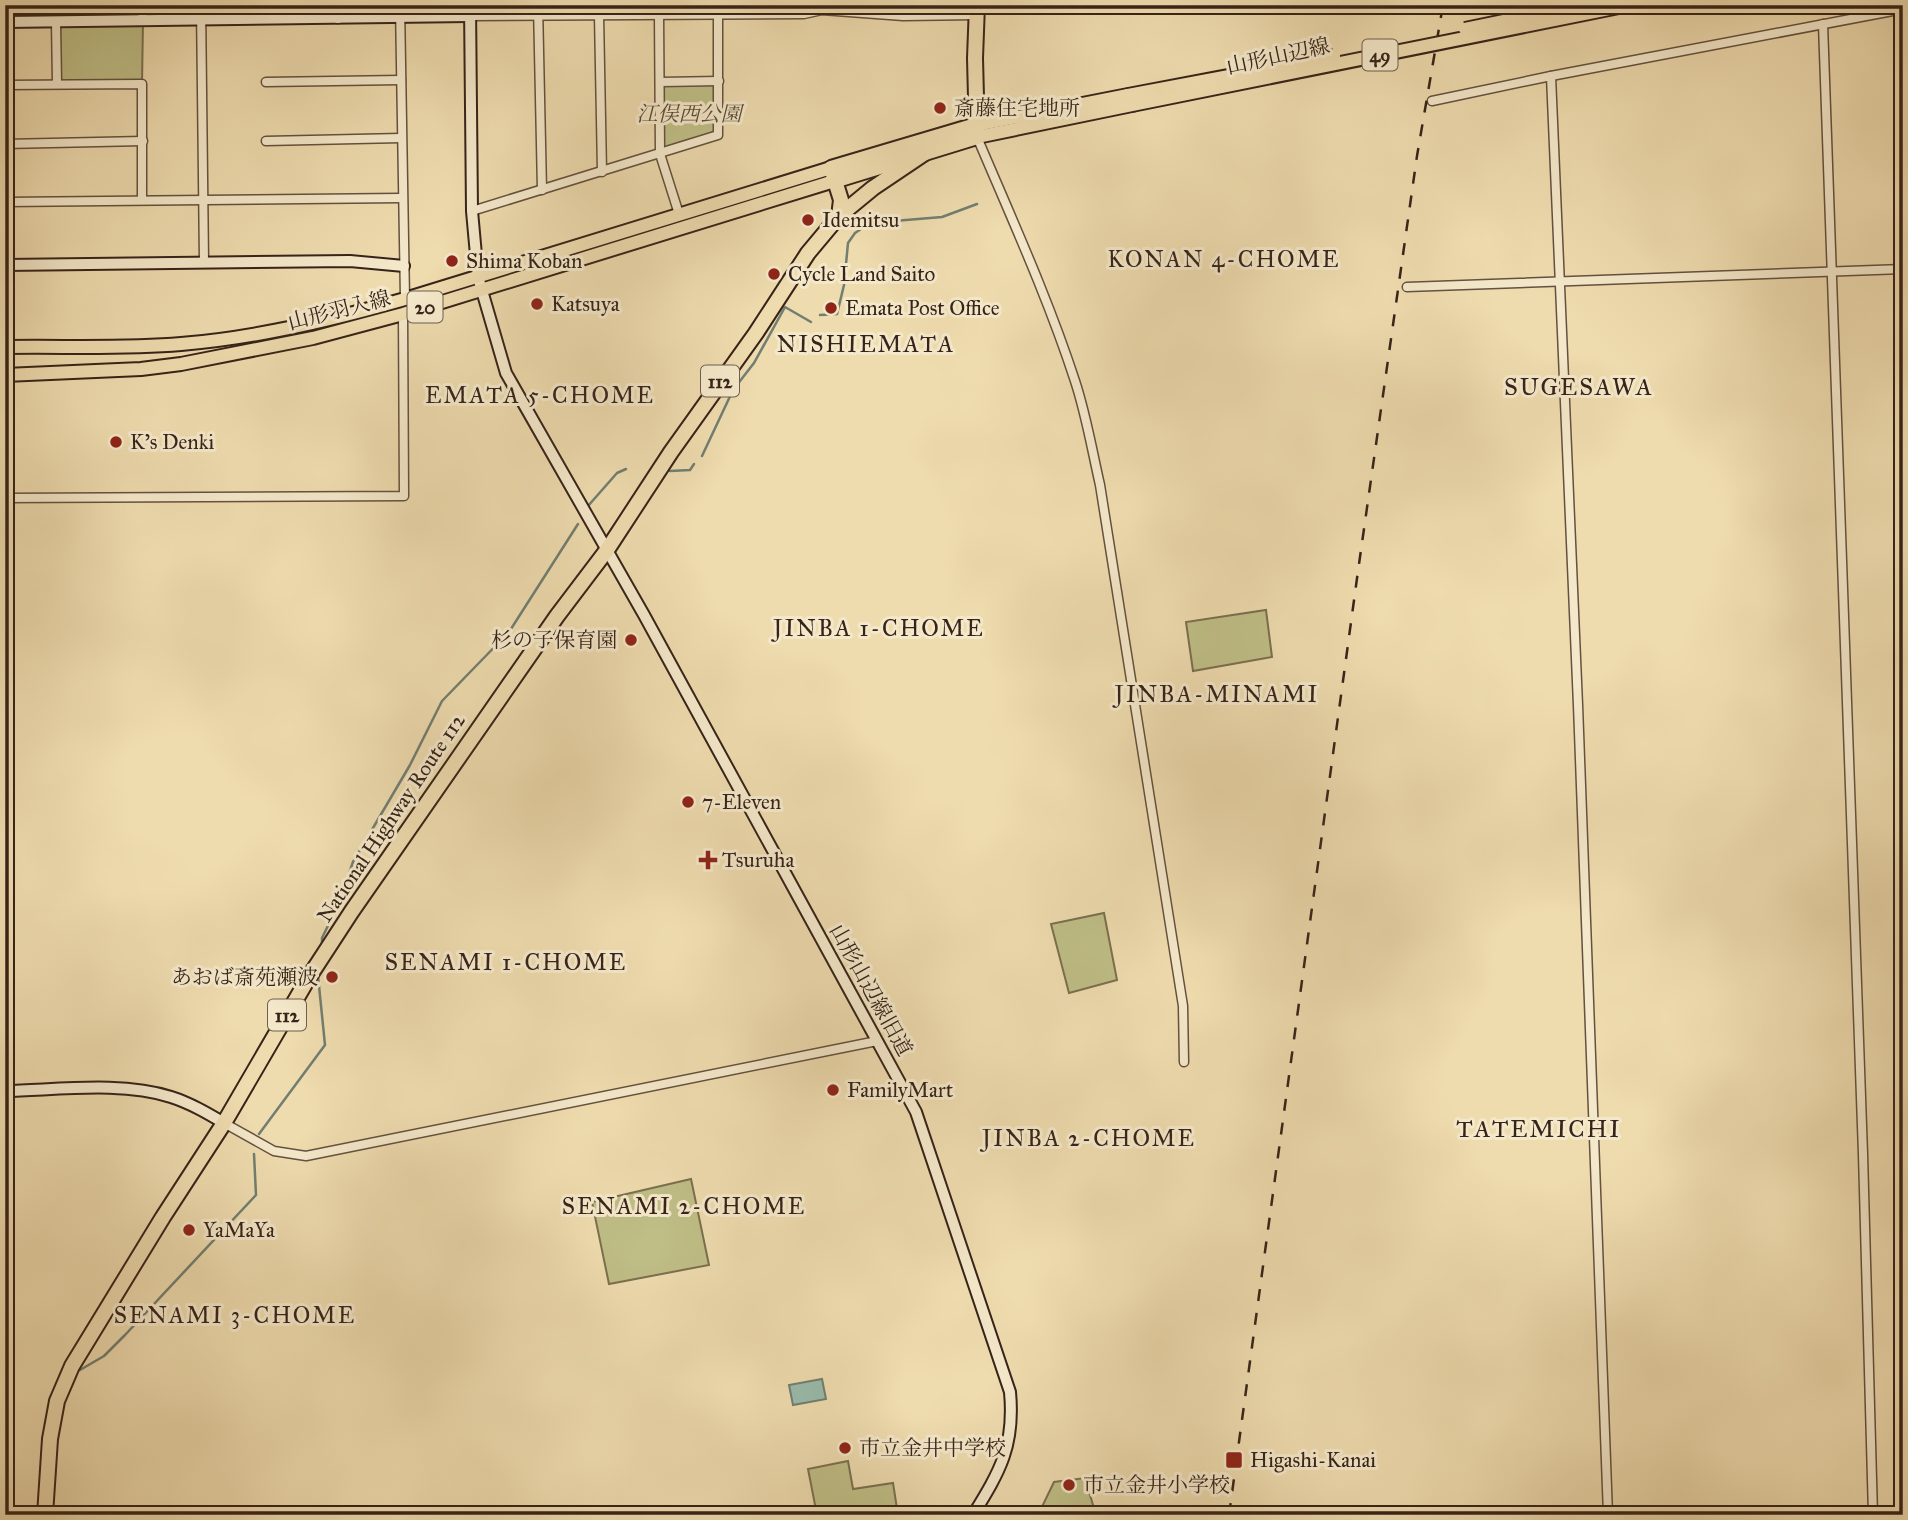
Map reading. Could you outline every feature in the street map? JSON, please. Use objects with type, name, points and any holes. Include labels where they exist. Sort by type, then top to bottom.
[{"type":"highway","points":[[976,131],[977,10]]},
{"type":"highway","points":[[832,174],[925,153],[976,131]]},
{"type":"highway","points":[[832,174],[976,131]]},
{"type":"highway","name":"National Highway Route 112","points":[[45,1515],[50,1438],[57,1401],[72,1366],[224,1122],[309,977],[557,615],[607,550],[808,253],[839,216],[873,188],[925,153]]},
{"type":"highway","points":[[832,174],[841,200],[839,216]]},
{"type":"main road","name":"山形山辺線","points":[[976,131],[1582,5]]},
{"type":"main road","name":"山形山辺線","points":[[1130,100],[1629,5]]},
{"type":"main road","name":"山形羽入線","points":[[5,375],[80,374],[181,364],[313,338],[403,314],[480,283],[679,214],[832,174]]},
{"type":"main road","name":"山形羽入線","points":[[5,347],[182,344],[296,327],[480,283],[832,174]]},
{"type":"street","points":[[142,5],[143,21]]},
{"type":"street","points":[[201,5],[204,262]]},
{"type":"street","points":[[338,5],[338,19]]},
{"type":"street","points":[[538,5],[542,190]]},
{"type":"street","points":[[5,22],[338,19],[400,11],[470,10],[538,15],[599,15],[718,13],[757,9],[804,13],[822,10],[903,16],[977,10]]},
{"type":"street","points":[[1432,102],[1551,76],[1903,9]]},
{"type":"street","name":"山形山辺線旧道","points":[[470,10],[472,211],[480,283],[506,373],[709,732],[916,1112],[1010,1392],[1012,1410],[1008,1447],[999,1472],[973,1515]]},
{"type":"street","points":[[400,11],[405,299]]},
{"type":"street","points":[[472,211],[718,135],[718,13]]},
{"type":"street","points":[[659,14],[660,154],[679,214]]},
{"type":"street","points":[[599,15],[602,172]]},
{"type":"street","points":[[56,22],[57,85]]},
{"type":"street","points":[[1823,24],[1863,1154],[1873,1515]]},
{"type":"street","points":[[1551,76],[1608,1515]]},
{"type":"street","points":[[266,82],[401,80]]},
{"type":"street","points":[[660,82],[719,81]]},
{"type":"street","points":[[5,85],[142,84],[142,200]]},
{"type":"street","points":[[976,131],[1075,381],[1092,447],[1165,891],[1182,1006],[1184,1062]]},
{"type":"street","points":[[266,141],[401,138]]},
{"type":"street","points":[[5,144],[142,141]]},
{"type":"street","points":[[5,202],[402,198]]},
{"type":"street","points":[[5,265],[350,261],[404,265]]},
{"type":"street","points":[[1407,288],[1903,269]]},
{"type":"street","points":[[5,498],[404,496],[403,314]]},
{"type":"street","points":[[5,1091],[151,1091],[190,1104],[274,1150],[306,1156],[877,1041]]},
{"type":"green space","points":[[143,21],[142,84],[57,84],[56,22]]},
{"type":"green space","name":"江俣西公園","points":[[719,81],[718,135],[660,154],[661,82]]},
{"type":"green space","points":[[1266,610],[1272,657],[1193,671],[1186,622]]},
{"type":"green space","points":[[1104,913],[1117,980],[1069,993],[1051,924]]},
{"type":"green space","points":[[691,1179],[709,1265],[609,1284],[592,1202]]},
{"type":"green space","points":[[848,1461],[853,1489],[893,1483],[898,1515],[817,1515],[808,1469]]},
{"type":"green space","points":[[1085,1478],[1096,1515],[1038,1515],[1054,1482]]},
{"type":"shaded area","points":[[822,1379],[826,1399],[793,1405],[789,1385]]},
{"type":"waterway","points":[[820,315],[837,314],[844,285],[848,243],[855,233],[870,223],[942,217],[977,204]]},
{"type":"waterway","points":[[702,456],[733,390],[754,363],[785,307],[811,322]]},
{"type":"waterway","points":[[670,471],[690,470],[694,464]]},
{"type":"waterway","points":[[588,506],[617,473],[626,469]]},
{"type":"waterway","points":[[322,945],[322,938],[338,905],[353,862],[410,765],[442,701],[509,632],[578,524]]},
{"type":"waterway","points":[[259,1134],[325,1045],[318,976]]},
{"type":"waterway","points":[[80,1370],[104,1356],[256,1195],[254,1154]]},
{"type":"railway","points":[[1229,1515],[1358,571],[1417,156],[1443,5]]},
{"type":"place","name":"斎藤住宅地所","points":[[940,108]]},
{"type":"place","name":"Idemitsu","points":[[808,220]]},
{"type":"place","name":"Shima Koban","points":[[452,261]]},
{"type":"place","name":"Cycle Land Saito","points":[[774,274]]},
{"type":"place","name":"Katsuya","points":[[537,304]]},
{"type":"place","name":"Emata Post Office","points":[[831,308]]},
{"type":"place","name":"K's Denki","points":[[116,442]]},
{"type":"place","name":"杉の子保育園","points":[[631,640]]},
{"type":"place","name":"7-Eleven","points":[[688,802]]},
{"type":"place","name":"Tsuruha","points":[[708,860]]},
{"type":"place","name":"あおば斎苑瀬波","points":[[332,977]]},
{"type":"place","name":"FamilyMart","points":[[833,1090]]},
{"type":"place","name":"YaMaYa","points":[[189,1230]]},
{"type":"place","name":"市立金井中学校","points":[[845,1448]]},
{"type":"place","name":"Higashi-Kanai","points":[[1234,1460]]},
{"type":"place","name":"市立金井小学校","points":[[1069,1485]]},
{"type":"district","name":"KONAN 4-CHOME","points":[[1224,259]]},
{"type":"district","name":"NISHIEMATA","points":[[866,344]]},
{"type":"district","name":"SUGESAWA","points":[[1579,387]]},
{"type":"district","name":"EMATA 5-CHOME","points":[[540,395]]},
{"type":"district","name":"JINBA 1-CHOME","points":[[879,628]]},
{"type":"district","name":"JINBA-MINAMI","points":[[1217,694]]},
{"type":"district","name":"SENAMI 1-CHOME","points":[[506,962]]},
{"type":"district","name":"TATEMICHI","points":[[1539,1129]]},
{"type":"district","name":"JINBA 2-CHOME","points":[[1089,1138]]},
{"type":"district","name":"SENAMI 2-CHOME","points":[[684,1206]]},
{"type":"district","name":"SENAMI 3-CHOME","points":[[235,1315]]}]
